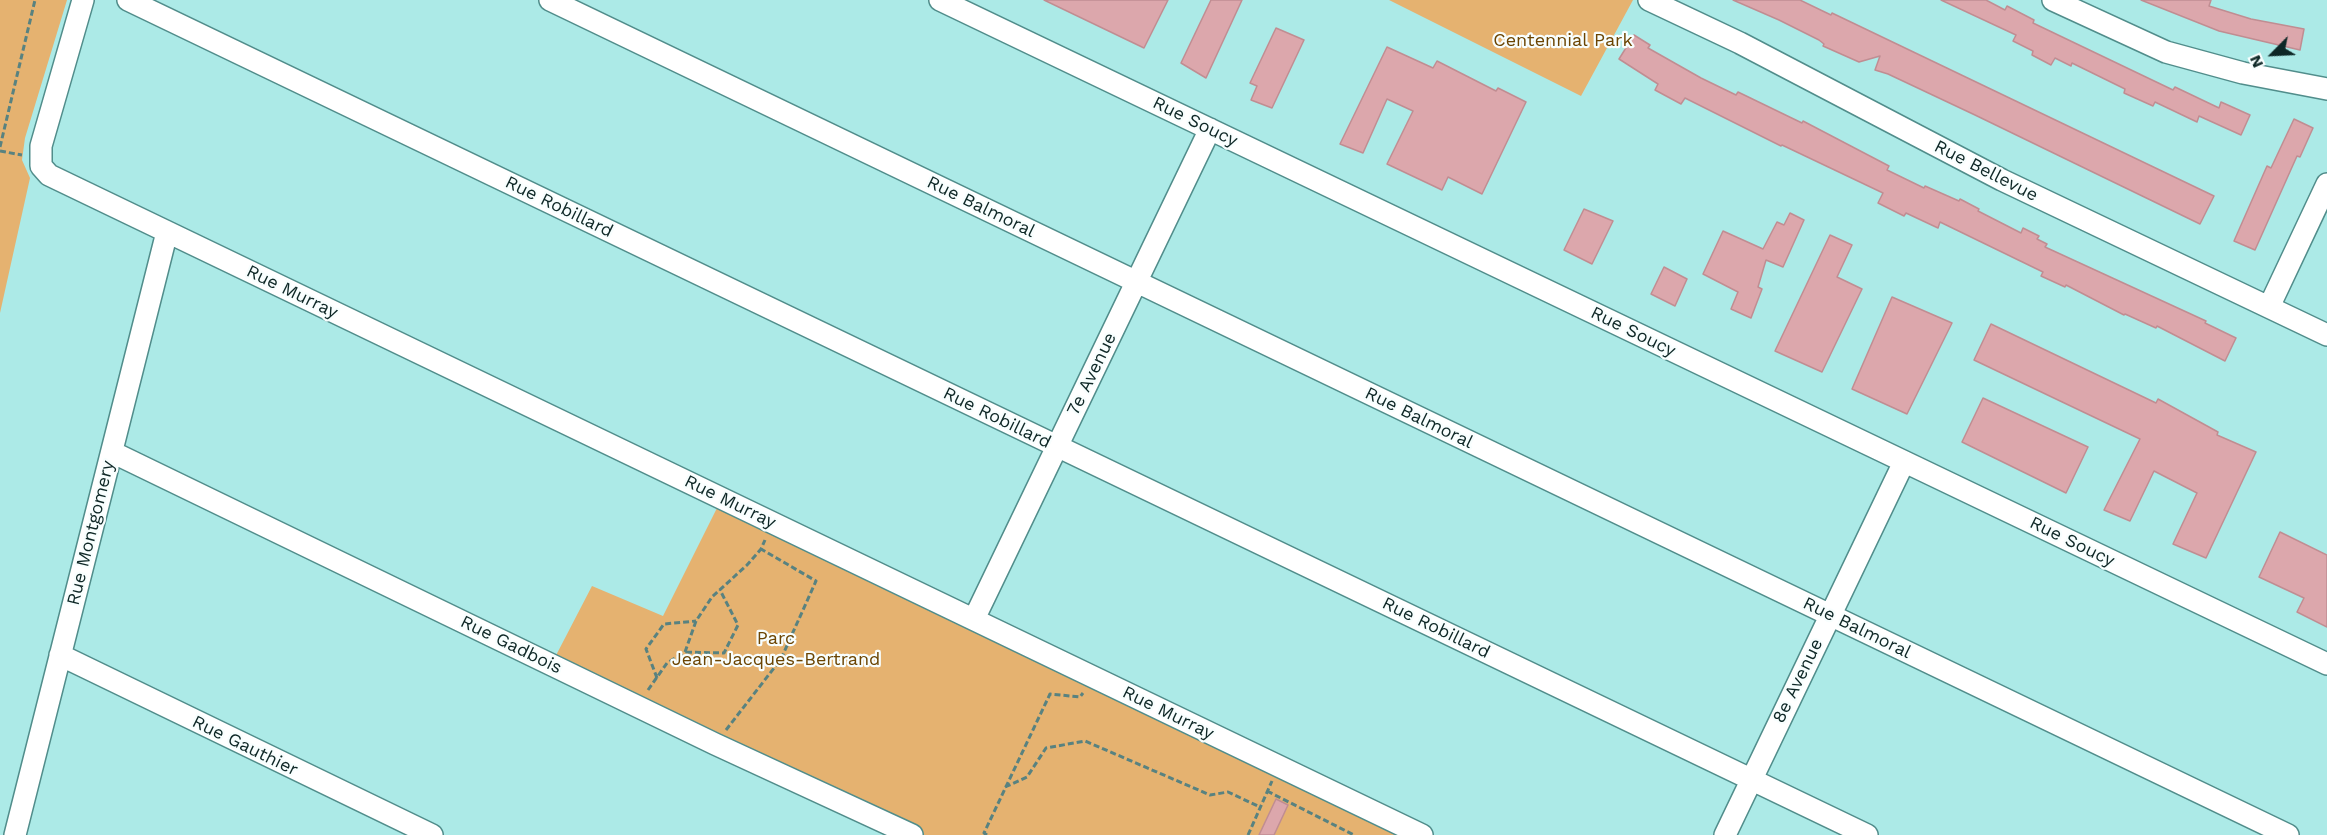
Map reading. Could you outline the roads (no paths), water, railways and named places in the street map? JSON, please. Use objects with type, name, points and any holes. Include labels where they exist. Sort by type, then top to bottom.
[{"type":"street","name":"Rue Murray","points":[[83,0],[41,146],[41,166],[49,176],[1422,835]]},
{"type":"street","name":"Rue Robillard","points":[[128,0],[1867,835]]},
{"type":"street","name":"Rue Balmoral","points":[[550,0],[2288,835]]},
{"type":"street","name":"Rue Soucy","points":[[940,0],[2327,664]]},
{"type":"street","name":"Rue Bellevue","points":[[1649,0],[1740,43],[2002,180],[2327,335]]},
{"type":"street","points":[[2053,0],[2166,52],[2243,74],[2327,89]]},
{"type":"street","name":"7e Avenue","points":[[974,619],[1210,129]]},
{"type":"street","points":[[2269,308],[2327,184]]},
{"type":"street","name":"Rue Montgomery","points":[[15,835],[168,232]]},
{"type":"street","name":"Rue Gadbois","points":[[112,452],[714,744],[912,835]]},
{"type":"street","name":"8e Avenue","points":[[1725,835],[1904,462]]},
{"type":"street","name":"Rue Gauthier","points":[[60,655],[432,835]]},
{"type":"park label","name":"Centennial Park","points":[[1563,41]]},
{"type":"park label","name":"Parc Jean-Jacques-Bertrand","points":[[776,649]]}]
